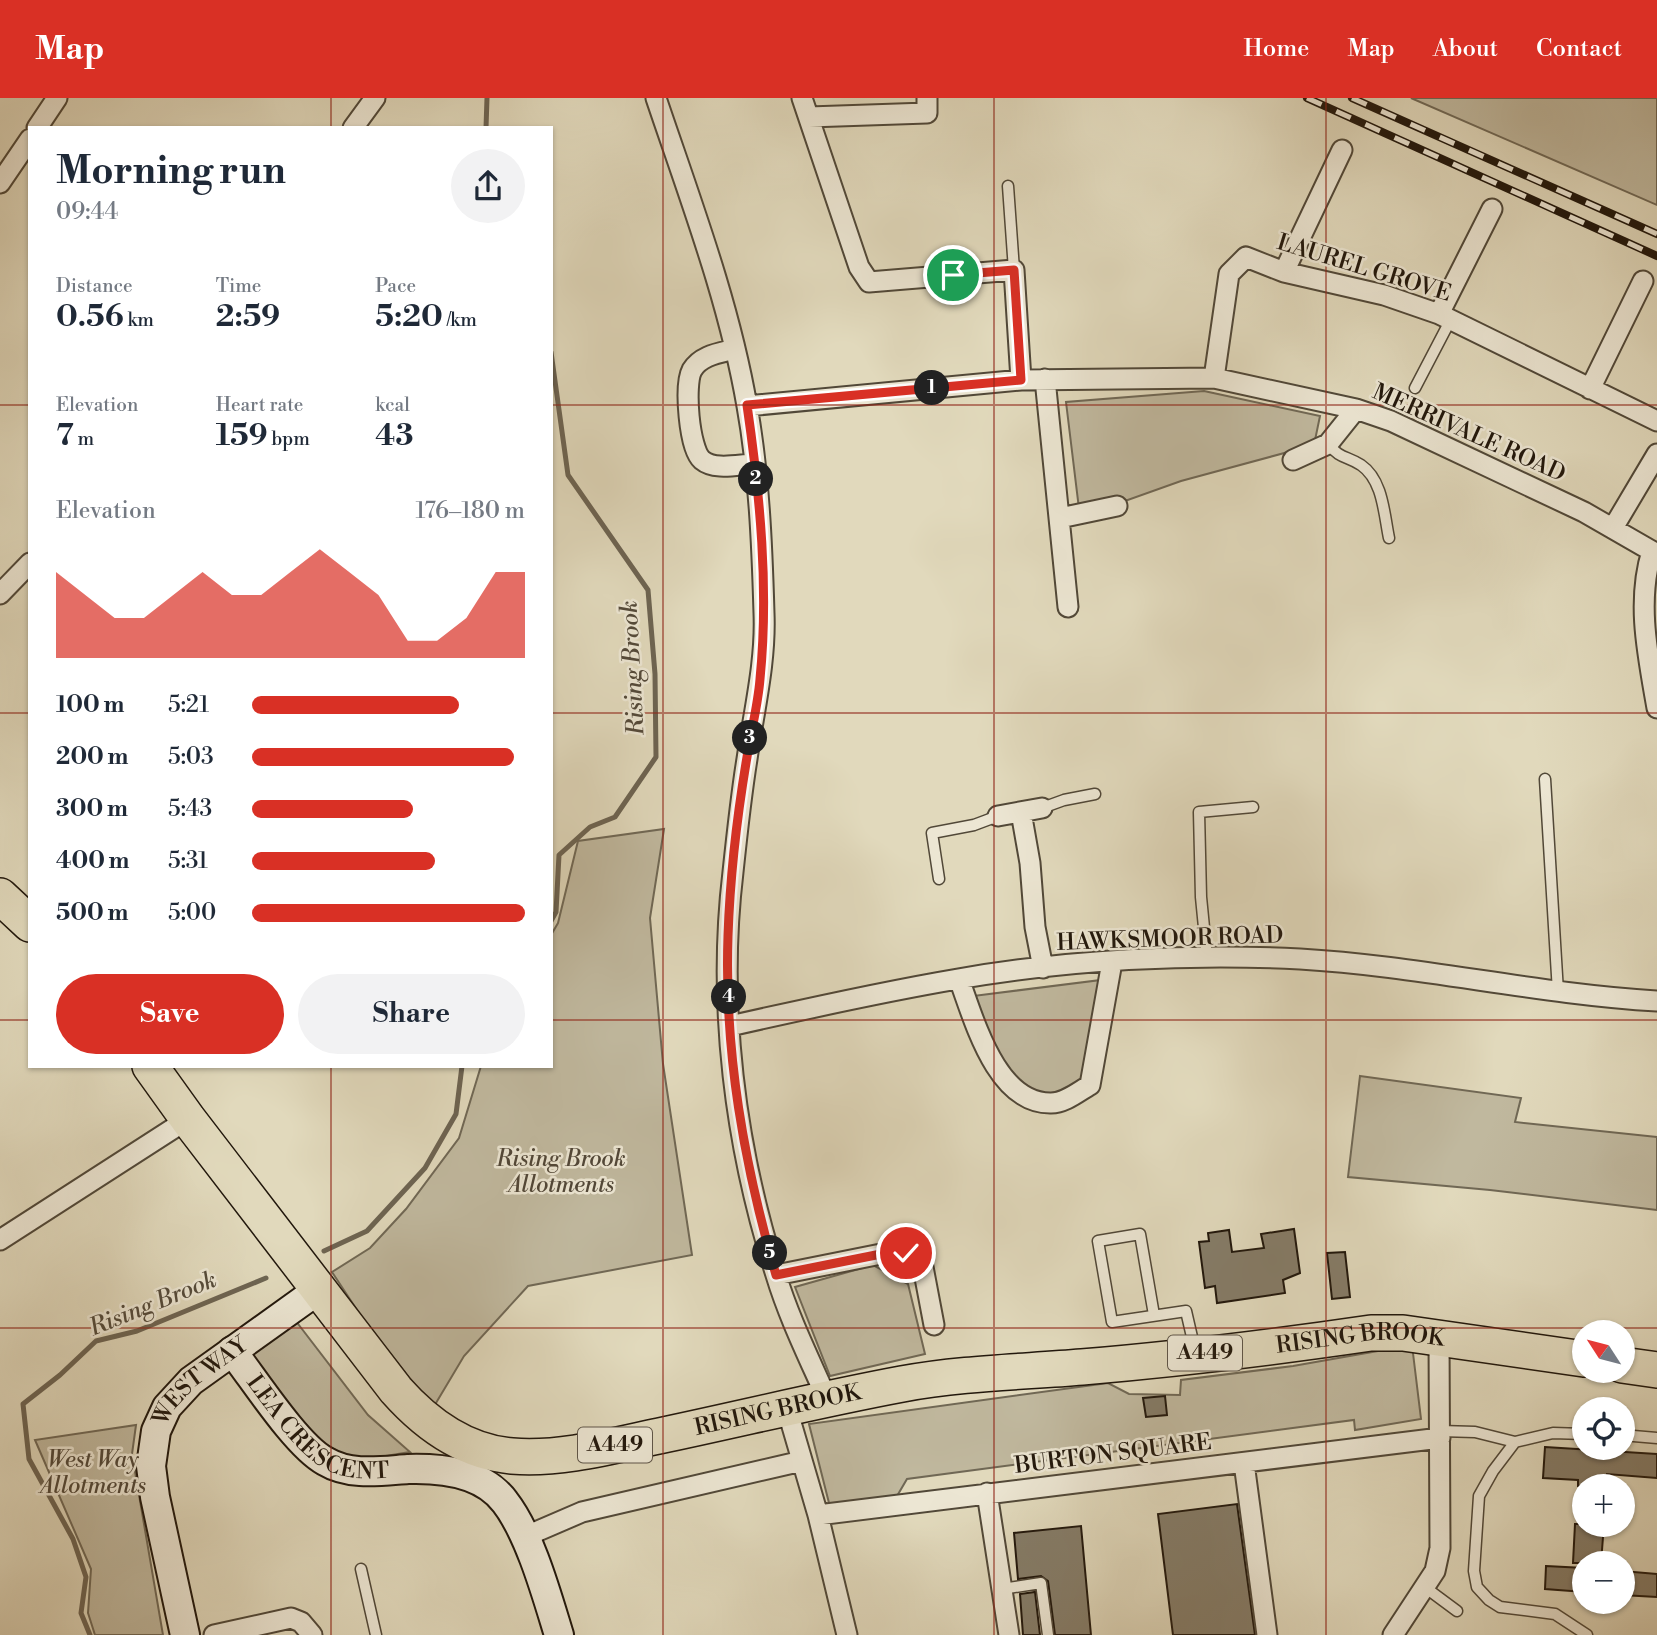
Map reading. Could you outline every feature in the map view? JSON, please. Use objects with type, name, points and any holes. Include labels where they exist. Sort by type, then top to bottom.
[{"type":"highway","name":"RISING BROOK","points":[[151,1068],[187,1119],[318,1290],[350,1324],[396,1390],[428,1422],[462,1443],[512,1456],[542,1456],[622,1444],[905,1383],[1082,1367],[1371,1333],[1439,1337],[1572,1357]]},
{"type":"highway","points":[[1635,1367],[1657,1370]]},
{"type":"street","points":[[355,126],[375,98]]},
{"type":"street","points":[[656,98],[716,278],[747,405],[755,464],[764,616],[760,682],[746,760],[732,876],[728,937],[730,1026],[742,1136],[760,1217],[776,1275],[797,1332],[827,1399]]},
{"type":"street","points":[[802,98],[859,267],[869,282],[1014,270],[1021,380]]},
{"type":"street","points":[[809,117],[927,113],[927,98]]},
{"type":"street","points":[[38,126],[56,99]]},
{"type":"street","points":[[0,183],[28,142]]},
{"type":"street","points":[[1284,272],[1342,150]]},
{"type":"street","points":[[1445,316],[1492,209]]},
{"type":"street","name":"LAUREL GROVE","points":[[1214,378],[1229,274],[1246,257],[1284,272],[1384,295],[1445,316],[1657,421]]},
{"type":"street","points":[[1590,389],[1643,281]]},
{"type":"street","points":[[735,349],[710,355],[693,369],[688,386],[693,447],[701,460],[714,466],[755,464]]},
{"type":"street","name":"MERRIVALE ROAD","points":[[747,405],[1021,380],[1214,378],[1356,410],[1391,421],[1492,467],[1655,552]]},
{"type":"street","points":[[1045,379],[1068,607]]},
{"type":"street","points":[[1293,460],[1328,444],[1356,410]]},
{"type":"street","points":[[1613,528],[1657,454]]},
{"type":"street","points":[[1060,518],[1117,506]]},
{"type":"street","points":[[1655,552],[1645,574],[1645,635],[1657,708]]},
{"type":"street","points":[[0,594],[28,565]]},
{"type":"street","points":[[998,816],[1042,808]]},
{"type":"street","points":[[1021,812],[1030,863],[1035,927],[1043,968]]},
{"type":"street","name":"HAWKSMOOR ROAD","points":[[730,1026],[959,979],[1112,962],[1207,958],[1300,959],[1360,964],[1558,992],[1657,1000]]},
{"type":"street","points":[[959,979],[984,1043],[998,1070],[1014,1089],[1033,1101],[1052,1103],[1069,1098],[1090,1085],[1112,962]]},
{"type":"street","points":[[0,1240],[187,1119]]},
{"type":"street","points":[[776,1275],[896,1251],[906,1253],[923,1267],[934,1325]]},
{"type":"street","name":"WEST WAY","points":[[185,1635],[155,1497],[151,1466],[153,1446],[162,1417],[191,1381],[318,1290]]},
{"type":"street","points":[[1393,1635],[1426,1588],[1435,1571],[1440,1548],[1439,1337]]},
{"type":"street","name":"LEA CRESCENT","points":[[232,1351],[304,1444],[324,1461],[362,1472],[442,1468],[465,1474],[484,1484],[505,1501],[524,1537]]},
{"type":"street","points":[[787,1409],[818,1515],[847,1635]]},
{"type":"street","name":"BURTON SQUARE","points":[[818,1515],[1244,1462],[1440,1434]]},
{"type":"street","points":[[559,1635],[524,1537],[582,1512],[802,1461]]},
{"type":"street","name":"BURTON SQUARE","points":[[1244,1462],[1267,1635]]},
{"type":"street","name":"BURTON SQUARE","points":[[987,1493],[1009,1635]]},
{"type":"street","points":[[214,1635],[291,1618],[301,1622],[312,1635]]},
{"type":"lane","points":[[1008,186],[1014,270]]},
{"type":"lane","points":[[1415,387],[1445,316]]},
{"type":"lane","points":[[1328,444],[1337,456],[1361,465],[1376,479],[1389,538]]},
{"type":"lane","points":[[1545,779],[1558,992]]},
{"type":"lane","points":[[1042,808],[1064,800],[1095,794]]},
{"type":"lane","points":[[1207,958],[1201,897],[1199,812],[1253,807]]},
{"type":"lane","points":[[939,879],[932,833],[974,825],[998,816]]},
{"type":"lane","points":[[1154,1315],[1140,1234],[1098,1241],[1112,1322],[1186,1311],[1196,1354]]},
{"type":"lane","points":[[1440,1434],[1475,1432],[1516,1442],[1553,1433],[1572,1434]]},
{"type":"lane","points":[[1635,1436],[1657,1438]]},
{"type":"lane","points":[[1516,1442],[1493,1471],[1479,1496],[1474,1571],[1478,1587],[1489,1600],[1500,1607],[1555,1614],[1587,1635]]},
{"type":"lane","points":[[361,1569],[376,1635]]},
{"type":"lane","points":[[1002,1589],[1041,1583],[1048,1635]]},
{"type":"lane","points":[[1426,1588],[1457,1611]]},
{"type":"green space","points":[[1411,98],[1657,98],[1657,205]]},
{"type":"green space","points":[[1204,391],[1320,416],[1314,445],[1181,481],[1080,517],[1066,402]]},
{"type":"green space","name":"Rising Brook Allotments","points":[[664,829],[650,918],[663,1064],[692,1255],[528,1286],[464,1356],[433,1408],[361,1316],[332,1272],[370,1248],[406,1209],[459,1138],[480,1068],[553,1068],[553,932],[558,923],[578,841]]},
{"type":"green space","points":[[1101,980],[1092,1061],[1078,1088],[1053,1099],[1027,1094],[1003,1069],[973,996]]},
{"type":"green space","points":[[1360,1076],[1521,1098],[1515,1122],[1657,1137],[1657,1210],[1490,1190],[1348,1177]]},
{"type":"green space","points":[[873,1265],[908,1284],[925,1354],[830,1376],[795,1287]]},
{"type":"green space","points":[[292,1316],[368,1415],[410,1452],[355,1461],[315,1438],[292,1415],[248,1349]]},
{"type":"green space","points":[[1412,1345],[1421,1419],[1355,1430],[1354,1420],[907,1479],[897,1496],[836,1506],[829,1503],[809,1424],[1108,1383],[1129,1394],[1180,1395],[1181,1380],[1293,1366]]},
{"type":"green space","name":"West Way Allotments","points":[[136,1425],[132,1454],[163,1635],[95,1635],[88,1613],[91,1569],[35,1440]]},
{"type":"building","points":[[1294,1229],[1300,1273],[1283,1280],[1285,1293],[1217,1303],[1215,1286],[1205,1288],[1199,1242],[1209,1241],[1208,1233],[1229,1230],[1232,1252],[1264,1248],[1261,1234]]},
{"type":"building","points":[[1345,1252],[1350,1297],[1332,1299],[1327,1253]]},
{"type":"building","points":[[1165,1396],[1167,1415],[1146,1417],[1143,1398]]},
{"type":"building","points":[[1545,1447],[1572,1449],[1572,1460],[1635,1460],[1635,1453],[1657,1454],[1657,1478],[1635,1476],[1635,1474],[1572,1474],[1572,1480],[1543,1478]]},
{"type":"building","points":[[1237,1504],[1255,1635],[1173,1635],[1158,1514]]},
{"type":"building","points":[[1081,1526],[1091,1635],[1055,1635],[1048,1581],[1041,1576],[1018,1579],[1014,1533]]},
{"type":"building","points":[[1574,1537],[1603,1537],[1602,1551],[1574,1551]]},
{"type":"building","points":[[1546,1566],[1572,1567],[1572,1591],[1545,1589]]},
{"type":"building","points":[[1635,1572],[1657,1574],[1657,1597],[1635,1596]]},
{"type":"building","points":[[1035,1592],[1040,1635],[1023,1635],[1020,1594]]},
{"type":"waterway","name":"Rising Brook","points":[[486,126],[487,98]]},
{"type":"waterway","name":"Rising Brook","points":[[553,366],[568,475],[648,590],[655,674],[656,757],[615,817],[590,827],[559,855],[556,912],[553,917]]},
{"type":"waterway","name":"Rising Brook","points":[[324,1251],[367,1231],[425,1168],[456,1114],[462,1068]]},
{"type":"waterway","name":"Rising Brook","points":[[90,1635],[81,1613],[86,1577],[73,1539],[29,1459],[23,1404],[60,1375],[96,1341],[137,1331],[266,1278]]},
{"type":"railway","points":[[1307,98],[1657,256]]},
{"type":"railway","points":[[1352,98],[1657,234]]},
{"type":"route","points":[[906,1253],[896,1251],[776,1275],[742,1136],[730,1026],[728,937],[732,876],[746,760],[760,682],[764,616],[755,464],[747,405],[1021,380],[1014,270],[953,275]]}]
